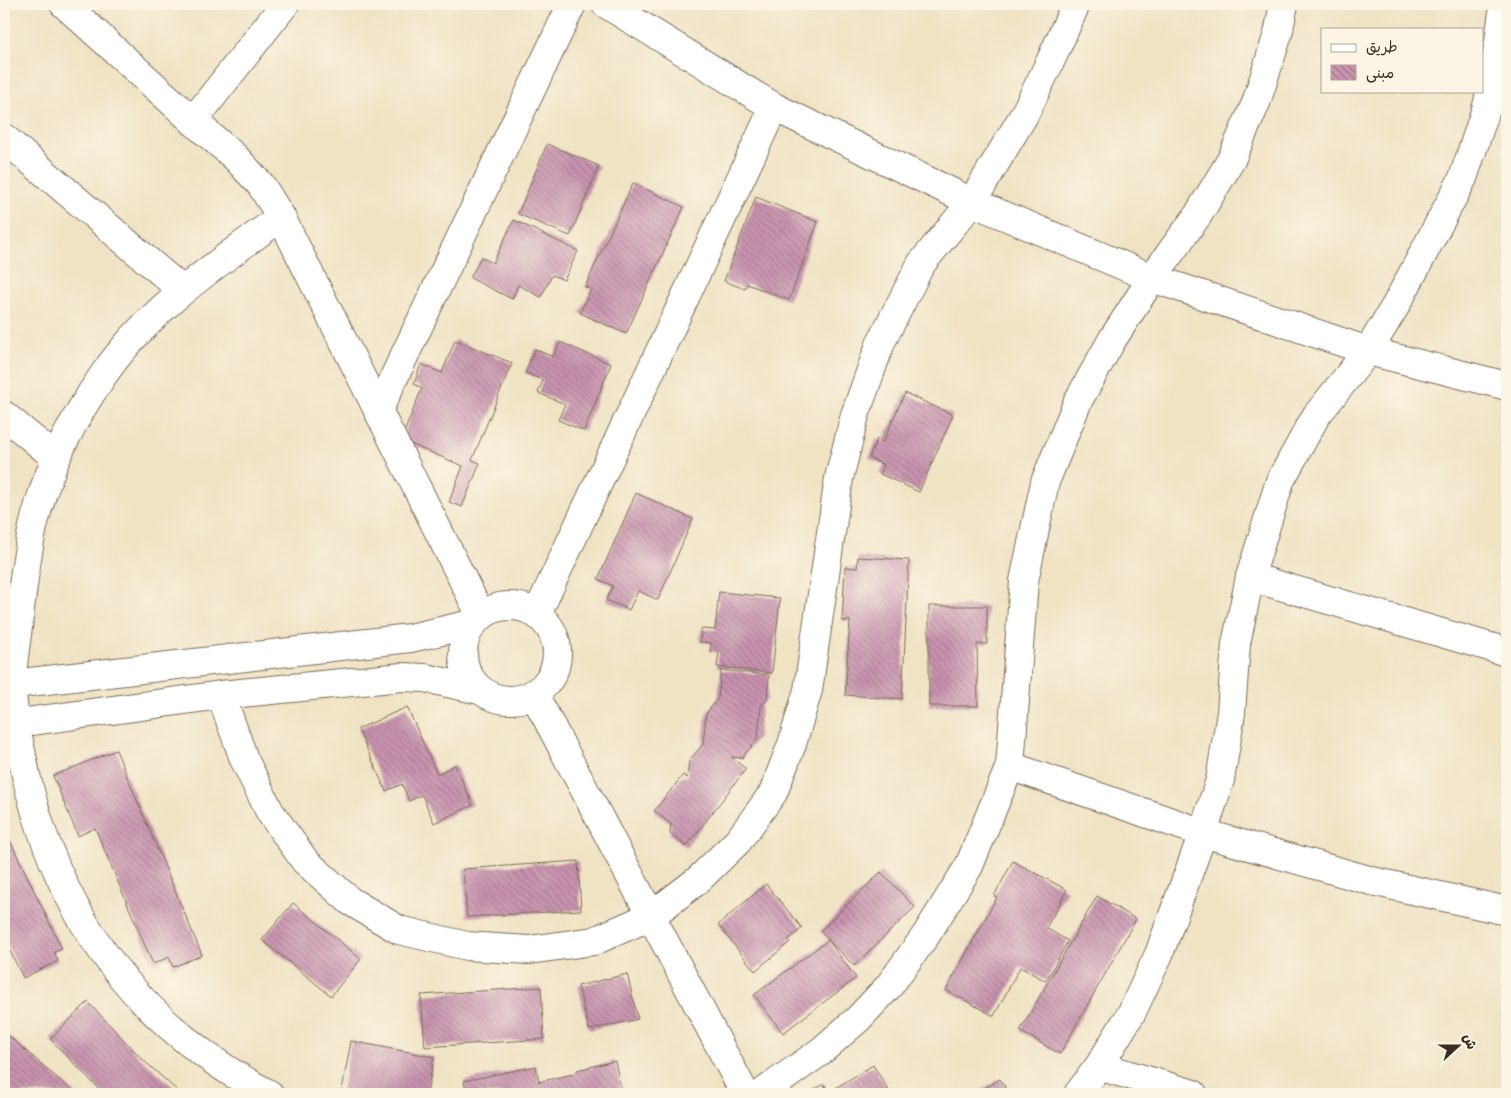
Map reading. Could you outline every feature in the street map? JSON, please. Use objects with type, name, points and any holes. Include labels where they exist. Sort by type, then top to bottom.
[{"type":"street","points":[[64,4],[235,157],[261,185],[281,217],[378,411],[476,620]]},
{"type":"street","points":[[193,121],[286,4]]},
{"type":"street","points":[[378,411],[572,4]]},
{"type":"street","points":[[606,4],[774,106],[972,202],[1152,278],[1368,351],[1507,386]]},
{"type":"street","points":[[221,695],[244,759],[270,812],[305,861],[350,901],[399,930],[467,946],[529,950],[594,941],[651,916],[698,880],[738,841],[773,793],[792,744],[808,690],[839,478],[855,415],[881,342],[921,264],[972,202],[1024,115],[1076,4]]},
{"type":"street","points":[[761,1094],[820,1052],[858,1019],[889,986],[926,935],[969,866],[1010,766],[1024,581],[1045,482],[1078,401],[1112,340],[1152,278],[1198,214],[1231,160],[1256,103],[1278,34],[1284,4]]},
{"type":"street","points":[[1078,1094],[1099,1066],[1132,1012],[1159,954],[1203,833],[1220,780],[1231,713],[1236,644],[1250,577],[1280,481],[1316,416],[1368,351],[1396,306],[1463,178],[1488,103],[1504,4]]},
{"type":"street","points":[[537,614],[774,106]]},
{"type":"street","points":[[4,138],[182,290]]},
{"type":"street","points":[[269,1094],[240,1080],[213,1062],[161,1020],[115,969],[95,941],[56,871],[42,833],[9,724],[8,685],[25,569],[35,518],[56,458],[78,415],[105,372],[147,322],[182,290],[281,217]]},
{"type":"street","points":[[4,415],[56,458]]},
{"type":"street","points":[[1250,577],[1507,652]]},
{"type":"street","points":[[8,685],[410,638],[476,620],[499,607],[519,606],[537,614],[548,625],[556,640],[558,656],[554,672],[545,686],[534,694],[520,700],[506,701],[492,697],[480,690],[471,680],[465,666],[463,652],[466,635],[476,620]]},
{"type":"street","points":[[9,724],[221,695],[402,677],[425,678],[480,690]]},
{"type":"street","points":[[534,694],[745,1094]]},
{"type":"street","points":[[1010,766],[1203,833],[1372,881],[1507,911]]},
{"type":"street","points":[[1099,1066],[1193,1094]]},
{"type":"building","points":[[547,144],[599,166],[570,236],[518,214]]},
{"type":"building","points":[[633,183],[684,207],[626,334],[580,313],[591,289],[585,287]]},
{"type":"building","points":[[756,197],[818,222],[789,300],[747,284],[745,289],[724,281]]},
{"type":"building","points":[[514,220],[578,251],[564,280],[552,275],[541,297],[518,285],[512,299],[470,278],[481,257],[493,263]]},
{"type":"building","points":[[455,340],[512,363],[472,460],[480,463],[462,507],[449,502],[463,466],[401,440],[422,388],[414,384],[421,364],[442,373]]},
{"type":"building","points":[[560,342],[611,364],[584,431],[558,420],[565,404],[538,393],[543,380],[525,373],[535,349],[553,357]]},
{"type":"building","points":[[905,393],[953,415],[919,492],[880,474],[884,465],[869,458],[877,439],[883,442]]},
{"type":"building","points":[[636,493],[693,519],[658,600],[638,591],[629,610],[606,600],[613,586],[598,579]]},
{"type":"building","points":[[858,557],[909,560],[902,699],[845,695],[850,621],[842,621],[845,567],[857,568]]},
{"type":"building","points":[[719,592],[780,598],[772,673],[717,667],[719,652],[710,651],[711,643],[700,642],[701,629],[715,630]]},
{"type":"building","points":[[929,606],[987,606],[987,644],[977,644],[978,706],[929,706]]},
{"type":"building","points":[[721,670],[769,675],[767,699],[761,706],[758,738],[742,758],[731,757],[746,769],[686,847],[670,834],[671,824],[654,811],[683,775],[687,778],[689,761],[703,744],[706,714],[718,698]]},
{"type":"building","points":[[407,707],[437,774],[455,765],[473,805],[434,823],[422,795],[409,801],[402,784],[386,791],[358,729]]},
{"type":"building","points":[[116,750],[202,955],[173,967],[169,957],[153,964],[95,828],[78,836],[53,776]]},
{"type":"building","points":[[4,828],[62,949],[54,952],[58,961],[23,978],[4,938]]},
{"type":"building","points":[[578,861],[581,910],[467,917],[463,869]]},
{"type":"building","points":[[1013,861],[1067,890],[1046,928],[1068,941],[1046,981],[1020,967],[994,1016],[946,990],[997,897],[994,896]]},
{"type":"building","points":[[881,872],[915,907],[854,966],[820,931]]},
{"type":"building","points":[[766,884],[802,928],[788,940],[790,942],[755,971],[718,925]]},
{"type":"building","points":[[1097,896],[1136,919],[1060,1054],[1020,1031]]},
{"type":"building","points":[[293,903],[361,959],[331,996],[262,940]]},
{"type":"building","points":[[828,940],[856,978],[783,1033],[754,995]]},
{"type":"building","points":[[627,974],[638,1019],[589,1030],[578,986]]},
{"type":"building","points":[[541,987],[544,1039],[425,1047],[421,995]]},
{"type":"building","points":[[88,1002],[141,1058],[181,1094],[104,1094],[50,1039]]},
{"type":"building","points":[[4,1032],[76,1094],[4,1094]]},
{"type":"building","points":[[351,1041],[434,1057],[427,1094],[358,1094],[342,1090]]},
{"type":"building","points":[[615,1061],[622,1094],[467,1094],[464,1081],[536,1066],[539,1082]]},
{"type":"building","points":[[873,1065],[891,1094],[814,1094],[812,1091],[824,1084],[829,1092]]},
{"type":"building","points":[[1000,1079],[1010,1094],[975,1094]]}]
